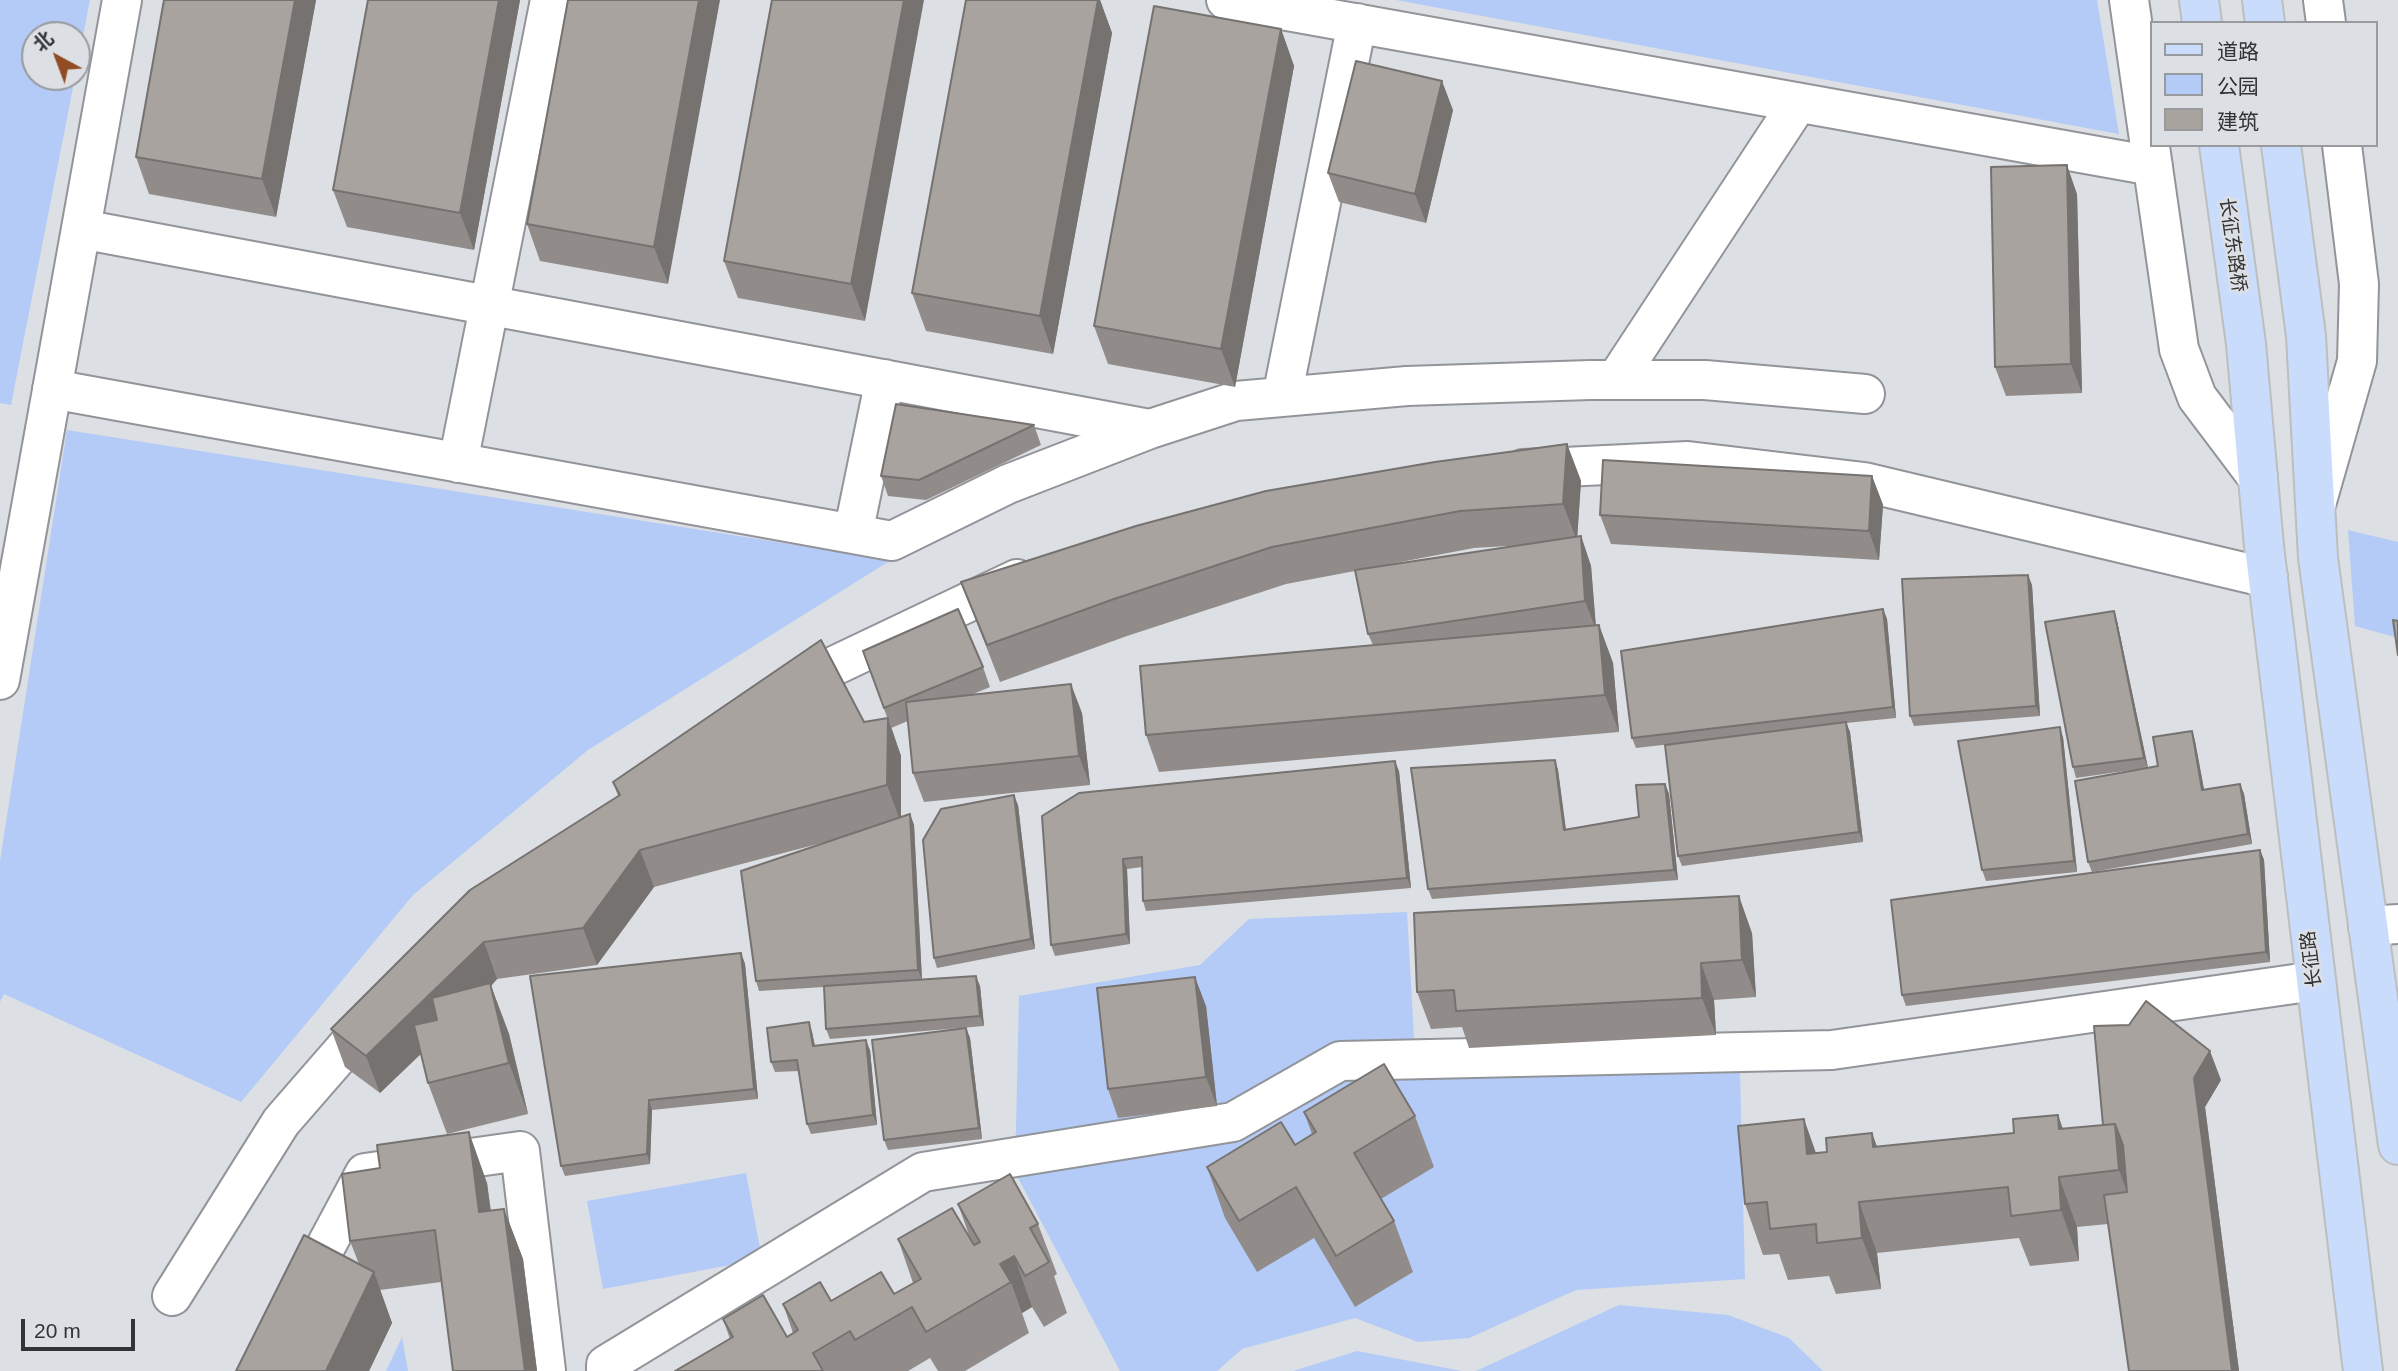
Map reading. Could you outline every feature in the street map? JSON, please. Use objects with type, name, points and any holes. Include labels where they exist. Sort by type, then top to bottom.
[{"type":"main road","points":[[2199,0],[2202,21]]},
{"type":"main road","points":[[2262,0],[2264,21]]},
{"type":"main road","name":"长征东路桥","points":[[2219,147],[2246,344],[2258,478]]},
{"type":"main road","points":[[2281,147],[2306,336],[2323,598],[2383,925],[2398,1145]]},
{"type":"main road","name":"长征路","points":[[2258,478],[2315,981],[2363,1371]]},
{"type":"street","points":[[0,680],[122,0]]},
{"type":"street","points":[[457,463],[550,0]]},
{"type":"street","points":[[1226,0],[2153,166]]},
{"type":"street","points":[[2129,0],[2150,145]]},
{"type":"street","points":[[2323,0],[2326,21]]},
{"type":"street","points":[[1282,397],[1357,23]]},
{"type":"street","points":[[1616,380],[1798,103]]},
{"type":"street","points":[[2150,147],[2179,349],[2197,397],[2258,478]]},
{"type":"street","points":[[2315,507],[2357,361],[2359,284],[2342,147]]},
{"type":"street","points":[[81,229],[1150,429]]},
{"type":"street","points":[[853,534],[886,379]]},
{"type":"street","points":[[52,389],[892,541],[1008,484],[1150,429],[1236,401],[1408,386],[1616,380],[1705,380],[1866,394]]},
{"type":"street","points":[[1493,470],[1688,461],[1864,482],[2266,562]]},
{"type":"street","points":[[757,715],[834,666],[1049,564]]},
{"type":"street","points":[[606,1371],[606,1365],[923,1172],[1233,1122],[1340,1061],[1832,1050],[2315,981]]},
{"type":"street","points":[[172,1296],[281,1122],[400,986]]},
{"type":"street","points":[[259,1371],[365,1173],[520,1152],[546,1371]]},
{"type":"green space","points":[[0,0],[90,0],[86,21],[21,21],[21,91],[72,91],[11,405],[0,403]]},
{"type":"green space","points":[[1396,0],[2097,0],[2119,134]]},
{"type":"green space","points":[[67,430],[891,560],[588,750],[413,895],[241,1102],[4,994],[0,1002],[0,861]]},
{"type":"green space","points":[[2348,530],[2398,542],[2398,638],[2355,626]]},
{"type":"green space","points":[[1407,912],[1416,1073],[1740,1072],[1745,1279],[1576,1290],[1469,1338],[1418,1342],[1355,1318],[1242,1349],[1217,1371],[1120,1371],[1015,1172],[1019,996],[1200,965],[1249,919]]},
{"type":"green space","points":[[746,1173],[762,1259],[603,1289],[587,1201]]},
{"type":"green space","points":[[1619,1305],[1728,1315],[1789,1338],[1823,1371],[1476,1371]]},
{"type":"green space","points":[[402,1337],[408,1371],[386,1371]]},
{"type":"green space","points":[[1357,1351],[1462,1371],[1293,1371]]},
{"type":"building","points":[[164,0],[295,0],[262,179],[136,157]]},
{"type":"building","points":[[368,0],[499,0],[460,213],[333,190]]},
{"type":"building","points":[[568,0],[699,0],[654,247],[527,224]]},
{"type":"building","points":[[772,0],[904,0],[851,284],[724,261]]},
{"type":"building","points":[[966,0],[1098,0],[1040,316],[912,293]]},
{"type":"building","points":[[1154,6],[1281,29],[1221,349],[1094,326]]},
{"type":"building","points":[[1356,61],[1442,81],[1415,194],[1328,173]]},
{"type":"building","points":[[2067,165],[2071,364],[1995,367],[1991,167]]},
{"type":"building","points":[[896,404],[1034,425],[919,480],[881,476]]},
{"type":"building","points":[[1567,444],[1563,504],[1460,511],[1272,547],[1114,599],[987,645],[961,582],[1136,526],[1266,491],[1435,462]]},
{"type":"building","points":[[1603,460],[1872,476],[1869,531],[1600,515]]},
{"type":"building","points":[[1581,536],[1585,601],[1368,634],[1355,570]]},
{"type":"building","points":[[2028,575],[2036,706],[1910,716],[1902,579]]},
{"type":"building","points":[[958,609],[983,667],[884,708],[863,651]]},
{"type":"building","points":[[1883,609],[1893,707],[1632,738],[1621,651]]},
{"type":"building","points":[[2114,611],[2144,758],[2073,767],[2045,622]]},
{"type":"building","points":[[2393,620],[2398,621],[2398,655]]},
{"type":"building","points":[[1599,625],[1605,695],[1146,735],[1140,666]]},
{"type":"building","points":[[821,640],[864,722],[888,718],[887,785],[640,850],[583,928],[484,942],[366,1056],[331,1029],[470,890],[620,795],[613,782]]},
{"type":"building","points":[[1071,684],[1079,756],[913,773],[906,702]]},
{"type":"building","points":[[1846,722],[1859,832],[1678,856],[1665,745]]},
{"type":"building","points":[[2060,727],[2074,861],[1982,870],[1958,741]]},
{"type":"building","points":[[2192,731],[2202,790],[2240,784],[2248,834],[2088,862],[2075,781],[2158,766],[2153,737]]},
{"type":"building","points":[[1555,760],[1564,830],[1639,817],[1636,785],[1665,784],[1674,870],[1428,889],[1411,768]]},
{"type":"building","points":[[1395,761],[1407,878],[1143,901],[1142,857],[1123,859],[1126,934],[1051,945],[1042,816],[1079,793]]},
{"type":"building","points":[[1014,795],[1031,939],[934,958],[923,840],[941,809]]},
{"type":"building","points":[[910,814],[918,970],[756,981],[741,871]]},
{"type":"building","points":[[2260,850],[2266,952],[1902,995],[1891,900]]},
{"type":"building","points":[[1739,896],[1742,960],[1701,963],[1702,998],[1456,1011],[1454,990],[1417,992],[1414,913]]},
{"type":"building","points":[[741,953],[754,1089],[649,1100],[647,1154],[561,1166],[530,976]]},
{"type":"building","points":[[976,976],[980,1016],[826,1029],[824,986]]},
{"type":"building","points":[[1195,977],[1206,1077],[1108,1089],[1097,988]]},
{"type":"building","points":[[490,983],[509,1063],[428,1083],[414,1025],[437,1020],[432,998]]},
{"type":"building","points":[[2146,1001],[2210,1051],[2194,1078],[2232,1371],[2129,1371],[2104,1195],[2127,1192],[2123,1145],[2115,1124],[2103,1125],[2094,1026],[2129,1025]]},
{"type":"building","points":[[809,1022],[813,1046],[866,1040],[873,1115],[807,1124],[797,1060],[771,1062],[767,1028]]},
{"type":"building","points":[[966,1028],[979,1128],[884,1140],[872,1040]]},
{"type":"building","points":[[1384,1064],[1415,1116],[1354,1153],[1394,1221],[1336,1256],[1296,1187],[1239,1221],[1207,1167],[1281,1122],[1295,1145],[1316,1132],[1304,1112]]},
{"type":"building","points":[[2058,1115],[2059,1129],[2115,1124],[2119,1170],[2059,1177],[2061,1210],[2011,1216],[2008,1187],[1859,1202],[1862,1238],[1817,1243],[1816,1224],[1770,1229],[1767,1202],[1745,1204],[1738,1126],[1804,1119],[1807,1154],[1827,1152],[1826,1138],[1872,1133],[1873,1147],[2014,1133],[2013,1119]]},
{"type":"building","points":[[469,1132],[479,1212],[504,1209],[525,1371],[453,1371],[435,1230],[350,1241],[342,1174],[380,1168],[377,1145]]},
{"type":"building","points":[[1010,1174],[1038,1224],[1030,1228],[1049,1262],[1025,1276],[1014,1256],[1000,1264],[1011,1282],[926,1332],[912,1307],[855,1340],[850,1331],[813,1353],[823,1371],[675,1371],[733,1337],[723,1319],[763,1295],[787,1337],[798,1330],[783,1304],[820,1282],[831,1301],[881,1272],[894,1294],[921,1279],[898,1239],[952,1208],[974,1245],[980,1242],[958,1204]]},
{"type":"building","points":[[304,1235],[374,1272],[326,1371],[236,1371]]}]
